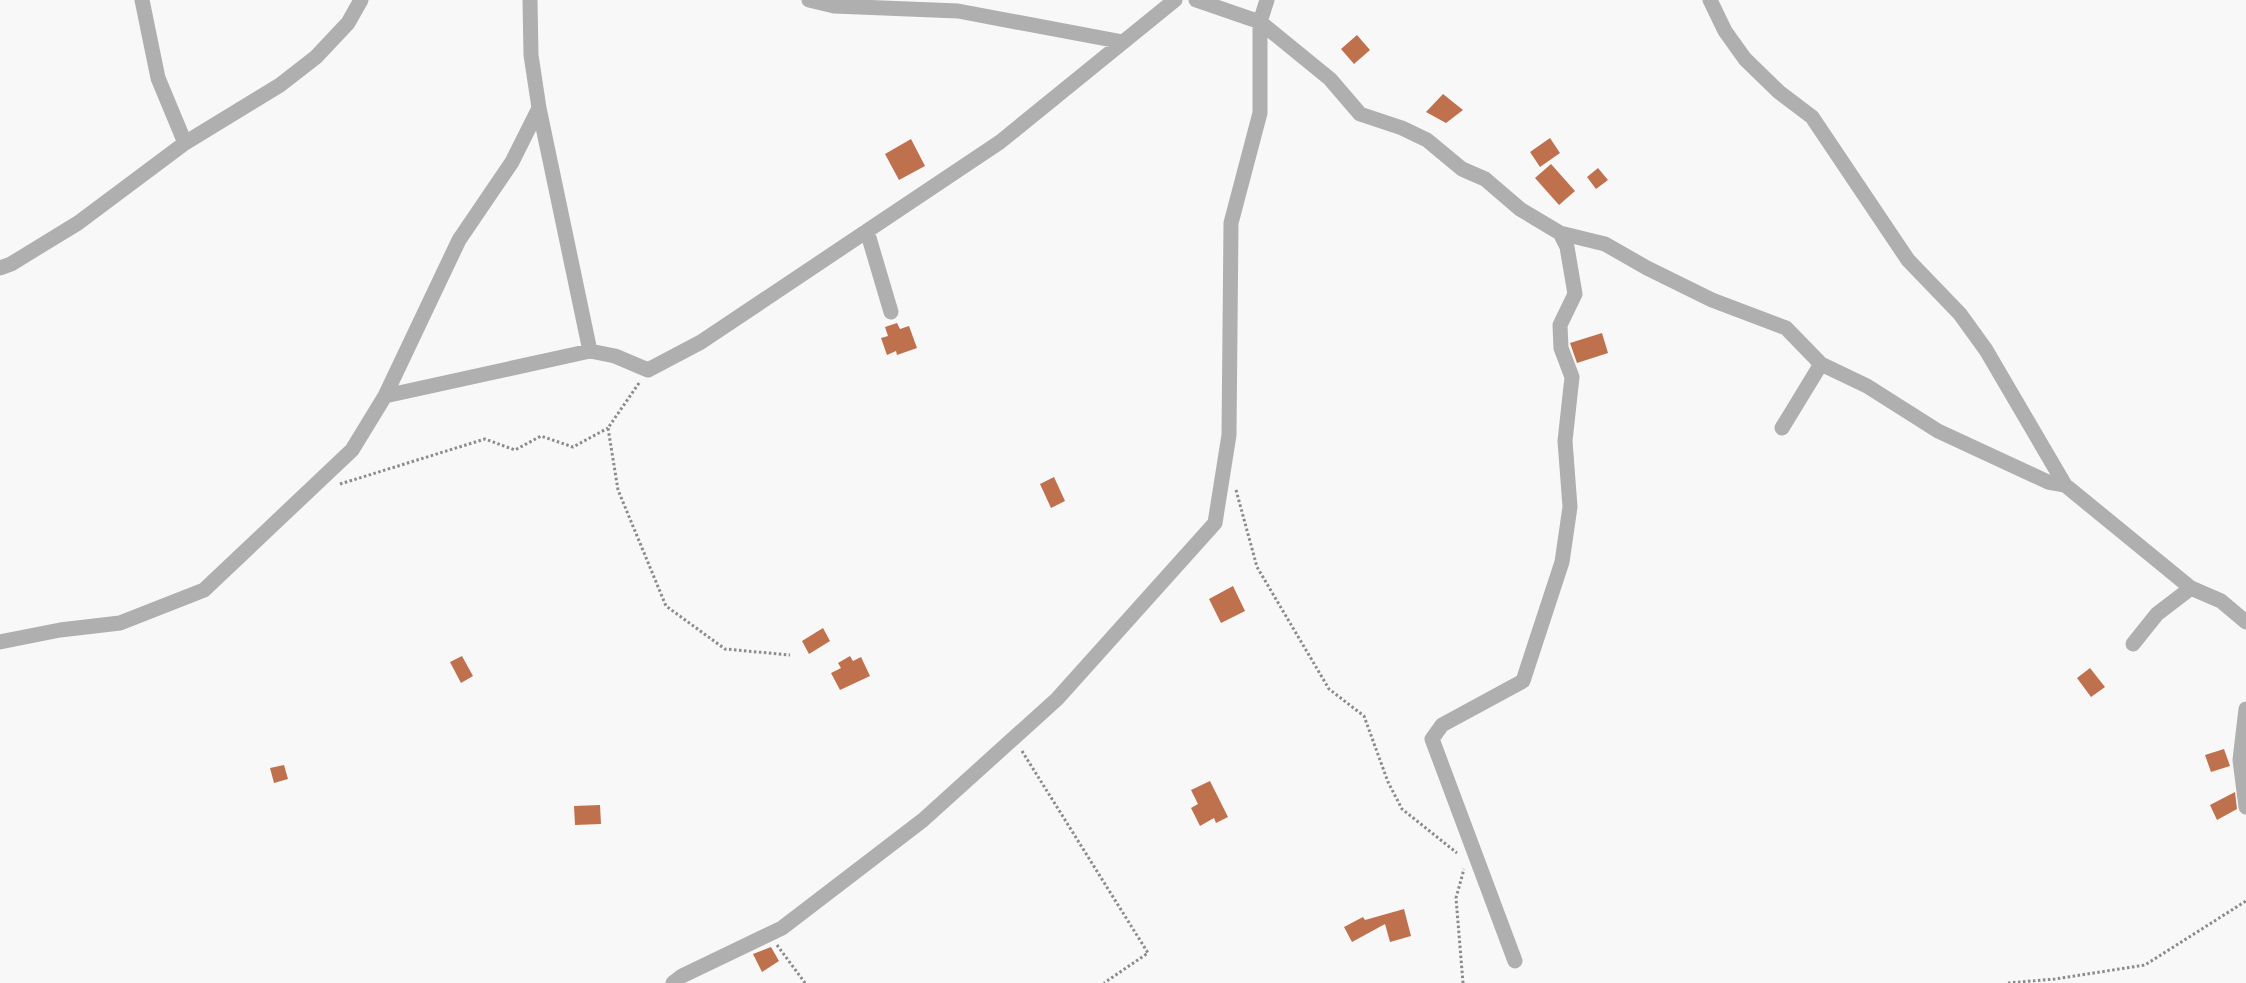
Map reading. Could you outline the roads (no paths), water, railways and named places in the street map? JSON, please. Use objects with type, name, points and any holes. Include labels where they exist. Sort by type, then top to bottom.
[{"type":"street","points":[[142,0],[158,78],[185,143]]},
{"type":"street","points":[[0,268],[11,264],[78,223],[185,143],[280,85],[316,57],[348,23],[361,0]]},
{"type":"street","points":[[530,0],[531,55],[539,108],[590,351]]},
{"type":"street","points":[[809,0],[834,6],[958,11],[1123,42]]},
{"type":"street","points":[[385,396],[590,351],[615,356],[648,370],[701,342],[1000,142],[1175,0]]},
{"type":"street","points":[[1196,0],[1260,22],[1330,79],[1360,114],[1402,128],[1427,140],[1462,170],[1485,179],[1520,209],[1560,232],[1605,244],[1647,268],[1712,300],[1786,328],[1821,364],[1867,386],[1938,431],[2048,482],[2065,485]]},
{"type":"street","points":[[673,983],[682,976],[782,928],[923,820],[1057,700],[1215,523],[1229,435],[1231,223],[1260,113],[1260,22],[1267,0]]},
{"type":"street","points":[[1710,0],[1725,31],[1745,59],[1779,92],[1812,117],[1908,260],[1960,314],[1986,350],[2065,485],[2191,588],[2221,601],[2246,622]]},
{"type":"street","points":[[0,642],[60,630],[120,623],[204,590],[352,450],[385,396],[459,240],[512,162],[539,108]]},
{"type":"street","points":[[867,231],[891,312]]},
{"type":"street","points":[[1515,961],[1432,739],[1442,725],[1524,681],[1562,562],[1570,507],[1565,441],[1572,377],[1561,348],[1560,325],[1575,294],[1567,247],[1560,232]]},
{"type":"street","points":[[1782,428],[1821,364]]},
{"type":"street","points":[[2133,644],[2157,614],[2191,588]]},
{"type":"street","points":[[2246,709],[2240,760],[2246,807]]}]
